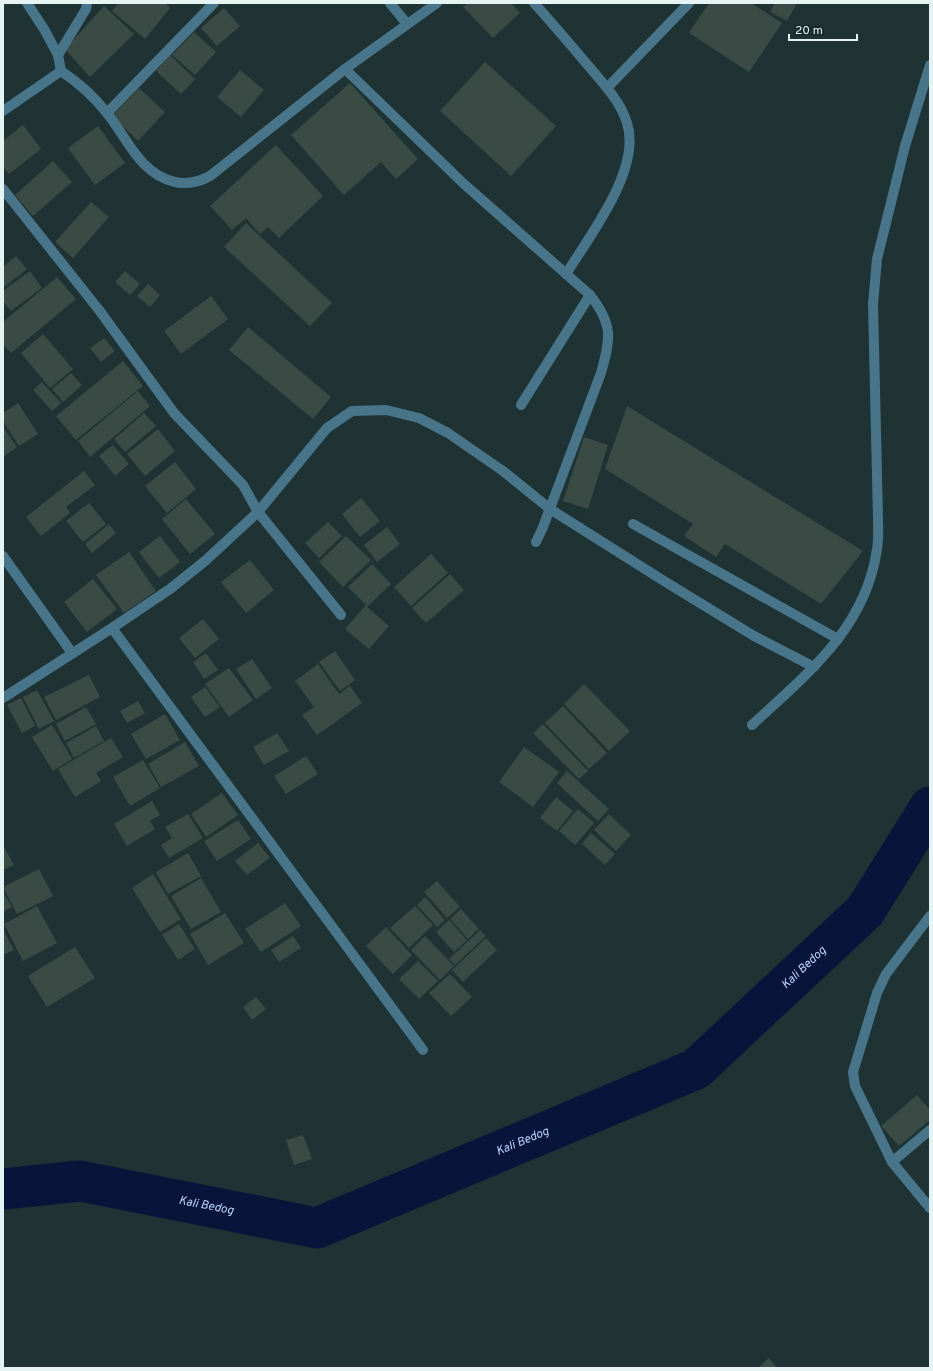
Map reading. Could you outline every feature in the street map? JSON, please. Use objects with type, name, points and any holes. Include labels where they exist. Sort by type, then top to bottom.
[{"type":"street","points":[[27,3],[44,29],[58,55],[60,71]]},
{"type":"street","points":[[58,55],[86,9],[87,3]]},
{"type":"street","points":[[107,112],[214,3]]},
{"type":"street","points":[[390,3],[407,24]]},
{"type":"street","points":[[60,71],[80,83],[107,112],[136,156],[147,168],[158,176],[167,180],[184,184],[200,182],[223,166],[345,69],[437,3]]},
{"type":"street","points":[[534,3],[607,88],[623,113],[627,123],[630,146],[619,184],[607,209],[566,274]]},
{"type":"street","points":[[607,88],[689,3]]},
{"type":"street","points":[[752,725],[814,667],[838,640],[854,616],[863,598],[872,572],[877,548],[878,518],[873,304],[877,259],[905,146],[930,65]]},
{"type":"street","points":[[345,69],[464,184],[590,295],[601,309],[607,322],[609,339],[601,373],[550,509],[536,542]]},
{"type":"street","points":[[3,111],[60,71]]},
{"type":"street","points":[[3,189],[99,310],[174,413],[244,485],[258,512],[342,615]]},
{"type":"street","points":[[521,405],[590,295]]},
{"type":"street","points":[[3,698],[112,628],[188,575],[258,512],[328,428],[352,411],[386,410],[419,418],[448,433],[503,471],[550,509],[754,636],[814,667]]},
{"type":"street","points":[[633,524],[838,640]]},
{"type":"street","points":[[3,556],[72,653]]},
{"type":"street","points":[[112,628],[423,1050]]},
{"type":"street","points":[[930,916],[886,974],[877,993],[853,1072],[855,1086],[892,1162],[930,1208]]},
{"type":"street","points":[[892,1162],[930,1130]]},
{"type":"building","points":[[119,3],[165,3],[170,8],[145,39],[112,11]]},
{"type":"building","points":[[468,3],[511,3],[520,13],[493,38],[463,7]]},
{"type":"building","points":[[709,3],[751,3],[782,23],[749,72],[689,33]]},
{"type":"building","points":[[775,3],[797,3],[787,21],[770,12]]},
{"type":"building","points":[[104,6],[134,34],[90,77],[65,49]]},
{"type":"building","points":[[224,8],[240,26],[217,46],[201,28]]},
{"type":"building","points":[[194,32],[216,52],[195,75],[172,55]]},
{"type":"building","points":[[170,55],[195,79],[181,94],[156,71]]},
{"type":"building","points":[[485,62],[556,126],[511,176],[440,111]]},
{"type":"building","points":[[240,70],[264,90],[241,117],[217,97]]},
{"type":"building","points":[[350,83],[418,159],[396,179],[381,162],[344,195],[291,135]]},
{"type":"building","points":[[139,88],[165,112],[138,141],[112,116]]},
{"type":"building","points":[[23,125],[41,149],[9,174],[3,167],[3,141]]},
{"type":"building","points":[[98,126],[125,163],[95,185],[68,148]]},
{"type":"building","points":[[276,145],[323,196],[279,238],[268,227],[260,234],[246,218],[232,230],[210,206]]},
{"type":"building","points":[[53,161],[72,182],[33,216],[15,195]]},
{"type":"building","points":[[91,202],[109,217],[73,258],[55,242]]},
{"type":"building","points":[[246,223],[332,303],[310,326],[224,247]]},
{"type":"building","points":[[16,256],[27,269],[3,288],[3,267]]},
{"type":"building","points":[[30,271],[42,288],[11,311],[3,301],[3,291]]},
{"type":"building","points":[[125,271],[140,284],[130,295],[115,282]]},
{"type":"building","points":[[57,277],[76,299],[11,353],[3,344],[3,322]]},
{"type":"building","points":[[148,284],[160,295],[150,307],[137,296]]},
{"type":"building","points":[[211,296],[228,319],[181,354],[164,331]]},
{"type":"building","points":[[248,327],[331,397],[313,419],[229,350]]},
{"type":"building","points":[[43,334],[73,369],[50,388],[21,353]]},
{"type":"building","points":[[104,338],[115,351],[101,362],[90,348]]},
{"type":"building","points":[[123,361],[143,386],[76,440],[56,416]]},
{"type":"building","points":[[71,373],[82,385],[63,402],[52,389]]},
{"type":"building","points":[[42,382],[61,403],[52,411],[33,390]]},
{"type":"building","points":[[138,391],[150,406],[90,457],[78,441]]},
{"type":"building","points":[[18,403],[38,434],[19,446],[3,421],[3,413]]},
{"type":"building","points":[[627,406],[863,551],[821,604],[725,544],[716,557],[684,536],[693,524],[605,469]]},
{"type":"building","points":[[144,413],[156,426],[125,452],[114,439]]},
{"type":"building","points":[[3,427],[17,447],[3,457]]},
{"type":"building","points":[[158,429],[175,451],[145,476],[127,454]]},
{"type":"building","points":[[584,437],[608,445],[588,509],[563,501]]},
{"type":"building","points":[[113,445],[129,464],[115,476],[99,456]]},
{"type":"building","points":[[175,462],[196,489],[167,513],[145,486]]},
{"type":"building","points":[[84,471],[95,485],[66,507],[70,513],[41,536],[26,517]]},
{"type":"building","points":[[361,498],[380,521],[360,537],[342,514]]},
{"type":"building","points":[[186,499],[215,534],[190,554],[162,519]]},
{"type":"building","points":[[89,503],[106,524],[83,542],[66,521]]},
{"type":"building","points":[[328,522],[342,536],[319,558],[305,543]]},
{"type":"building","points":[[109,524],[116,533],[92,553],[85,544]]},
{"type":"building","points":[[387,527],[400,544],[377,562],[364,545]]},
{"type":"building","points":[[160,536],[180,562],[159,578],[139,552]]},
{"type":"building","points":[[346,536],[371,560],[343,587],[319,562]]},
{"type":"building","points":[[129,552],[156,591],[124,613],[96,575]]},
{"type":"building","points":[[431,554],[448,573],[411,606],[394,587]]},
{"type":"building","points":[[250,560],[274,590],[246,613],[221,582]]},
{"type":"building","points":[[372,564],[391,584],[367,607],[389,626],[369,649],[345,629],[366,605],[348,587]]},
{"type":"building","points":[[450,574],[464,590],[426,623],[412,608]]},
{"type":"building","points":[[93,579],[117,609],[87,632],[64,602]]},
{"type":"building","points":[[203,619],[219,639],[195,658],[179,638]]},
{"type":"building","points":[[335,651],[355,680],[340,691],[319,662]]},
{"type":"building","points":[[206,653],[218,670],[204,679],[193,662]]},
{"type":"building","points":[[252,659],[272,688],[256,699],[236,669]]},
{"type":"building","points":[[318,664],[339,694],[350,686],[362,703],[317,735],[302,715],[314,707],[295,681]]},
{"type":"building","points":[[229,668],[253,700],[229,717],[205,684]]},
{"type":"building","points":[[89,675],[100,697],[56,720],[44,697]]},
{"type":"building","points":[[584,684],[630,731],[609,751],[564,704]]},
{"type":"building","points":[[205,687],[220,707],[205,717],[191,697]]},
{"type":"building","points":[[37,690],[54,721],[39,729],[23,697]]},
{"type":"building","points":[[21,698],[35,726],[22,733],[7,705]]},
{"type":"building","points":[[138,701],[145,713],[127,723],[120,711]]},
{"type":"building","points":[[563,706],[607,753],[589,769],[545,723]]},
{"type":"building","points":[[86,707],[96,724],[65,741],[56,724]]},
{"type":"building","points":[[165,714],[180,740],[146,759],[131,734]]},
{"type":"building","points":[[543,724],[588,771],[579,779],[533,733]]},
{"type":"building","points":[[52,725],[72,759],[53,771],[32,737]]},
{"type":"building","points":[[96,726],[104,741],[74,758],[66,743]]},
{"type":"building","points":[[277,733],[289,751],[264,765],[253,747]]},
{"type":"building","points":[[111,738],[123,757],[96,773],[101,781],[75,797],[58,769]]},
{"type":"building","points":[[185,742],[199,766],[161,787],[148,764]]},
{"type":"building","points":[[524,747],[559,772],[533,807],[499,782]]},
{"type":"building","points":[[306,756],[318,774],[286,794],[274,776]]},
{"type":"building","points":[[143,760],[160,788],[130,806],[113,777]]},
{"type":"building","points":[[567,771],[609,809],[598,821],[557,783]]},
{"type":"building","points":[[222,793],[238,815],[206,837],[191,814]]},
{"type":"building","points":[[556,797],[573,811],[557,831],[540,818]]},
{"type":"building","points":[[152,801],[160,815],[150,821],[155,829],[127,846],[114,824]]},
{"type":"building","points":[[578,809],[594,823],[575,845],[559,831]]},
{"type":"building","points":[[188,814],[203,838],[169,858],[161,845],[172,838],[165,827]]},
{"type":"building","points":[[609,814],[631,835],[616,851],[594,830]]},
{"type":"building","points":[[238,820],[251,839],[217,861],[204,841]]},
{"type":"building","points":[[591,833],[615,854],[605,865],[582,844]]},
{"type":"building","points":[[258,843],[270,858],[247,875],[235,861]]},
{"type":"building","points":[[3,845],[14,865],[3,870]]},
{"type":"building","points":[[188,853],[201,876],[168,894],[156,872]]},
{"type":"building","points":[[39,869],[53,896],[17,914],[3,887]]},
{"type":"building","points":[[153,874],[181,919],[160,932],[132,888]]},
{"type":"building","points":[[201,878],[221,912],[191,929],[171,896]]},
{"type":"building","points":[[437,881],[460,907],[447,918],[424,892]]},
{"type":"building","points":[[3,892],[12,907],[3,912]]},
{"type":"building","points":[[425,897],[445,920],[437,927],[417,905]]},
{"type":"building","points":[[285,903],[301,926],[261,952],[245,929]]},
{"type":"building","points":[[37,906],[57,943],[23,961],[4,924]]},
{"type":"building","points":[[415,906],[433,925],[409,948],[390,928]]},
{"type":"building","points":[[461,909],[479,929],[468,939],[450,919]]},
{"type":"building","points":[[225,913],[244,943],[208,965],[190,934]]},
{"type":"building","points":[[449,920],[467,940],[454,952],[436,932]]},
{"type":"building","points":[[179,924],[195,949],[178,960],[162,935]]},
{"type":"building","points":[[386,927],[412,955],[393,974],[366,946]]},
{"type":"building","points":[[3,929],[14,950],[3,955]]},
{"type":"building","points":[[480,930],[486,936],[455,965],[449,959]]},
{"type":"building","points":[[293,936],[301,948],[279,962],[271,950]]},
{"type":"building","points":[[425,936],[454,966],[440,980],[411,950]]},
{"type":"building","points":[[486,938],[497,950],[463,982],[452,970]]},
{"type":"building","points":[[75,947],[95,978],[47,1007],[28,976]]},
{"type":"building","points":[[418,961],[438,981],[419,999],[399,979]]},
{"type":"building","points":[[450,974],[472,997],[451,1016],[429,993]]},
{"type":"building","points":[[256,997],[266,1009],[252,1020],[243,1007]]},
{"type":"building","points":[[917,1095],[930,1110],[930,1120],[899,1146],[881,1126]]},
{"type":"building","points":[[303,1135],[312,1159],[294,1165],[286,1140]]},
{"type":"building","points":[[769,1358],[777,1368],[758,1368]]},
{"type":"waterway","name":"Kali Bedog","points":[[3,1189],[80,1181],[317,1228],[696,1069],[865,911],[930,807]]}]
